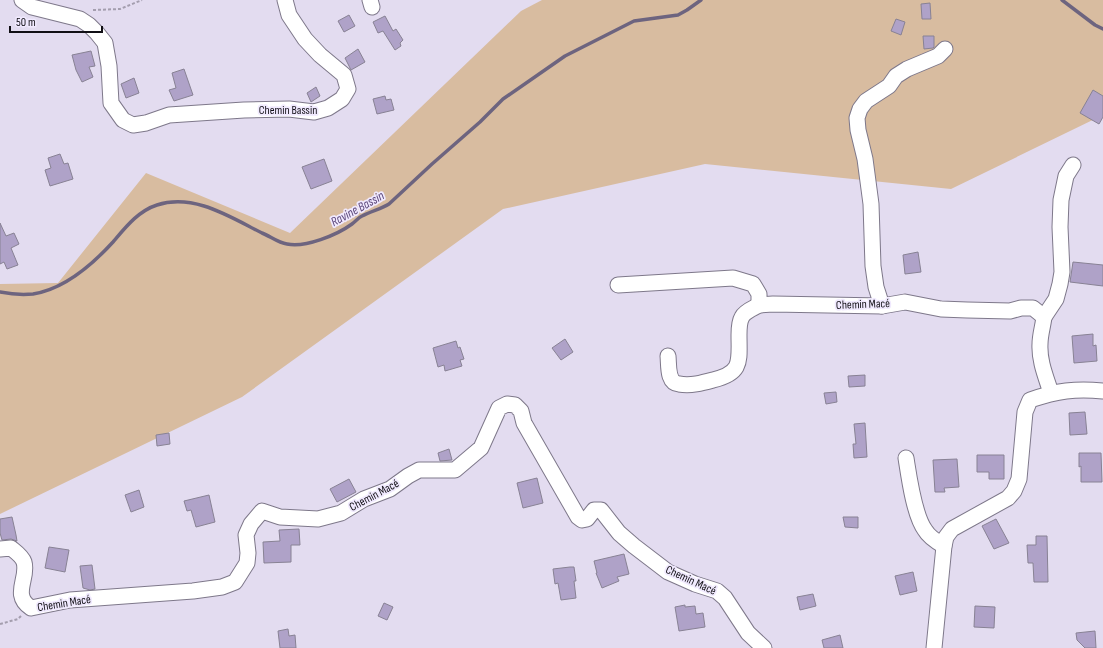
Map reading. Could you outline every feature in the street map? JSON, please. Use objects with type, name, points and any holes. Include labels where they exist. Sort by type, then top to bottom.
[{"type":"street","points":[[22,0],[32,8],[78,19]]},
{"type":"street","name":"Chemin Bassin","points":[[78,19],[89,25],[105,43],[109,66],[111,103],[123,120],[133,125],[156,120],[169,115],[244,110],[289,109],[314,112],[328,108],[342,100],[348,89],[344,75],[320,55],[305,39],[289,15],[285,0]]},
{"type":"street","points":[[882,306],[875,280],[871,204],[865,159],[858,130],[857,118],[860,109],[866,101],[889,86],[896,76],[907,69],[938,56],[945,49]]},
{"type":"street","points":[[1051,393],[1042,363],[1040,344],[1044,317],[1056,299],[1060,284],[1062,272],[1060,227],[1061,200],[1066,176],[1073,165]]},
{"type":"street","points":[[618,285],[733,278],[753,284],[759,294],[759,305],[742,316],[739,328],[739,360],[735,370],[730,375],[695,384],[676,384],[669,374],[668,356]]},
{"type":"street","name":"Chemin Macé","points":[[759,305],[882,306],[905,302],[941,309],[960,310],[1010,311],[1021,308],[1033,308],[1044,317]]},
{"type":"street","points":[[934,648],[946,537],[952,529],[1008,498],[1014,491],[1019,479],[1025,412],[1030,400],[1051,393],[1083,389],[1103,391]]},
{"type":"street","name":"Chemin Macé","points":[[0,549],[11,548],[24,561],[25,569],[22,584],[22,595],[24,604],[31,608],[70,600],[193,591],[222,587],[235,582],[247,563],[248,554],[246,535],[251,524],[262,511],[280,518],[318,519],[341,513],[364,499],[390,489],[419,470],[455,470],[481,448],[499,408],[507,404],[515,405],[521,411],[524,423],[578,517],[582,520],[587,519],[594,510],[601,510],[619,533],[668,572],[694,584],[717,591],[725,598],[748,633],[764,648]]},
{"type":"street","points":[[906,458],[913,496],[925,530],[933,539],[944,546]]},
{"type":"path","points":[[78,19],[88,11],[120,9],[142,0]]},
{"type":"path","points":[[0,624],[18,618],[31,608]]},
{"type":"shaded area","points":[[542,0],[1103,0],[1103,115],[951,189],[705,164],[503,209],[242,397],[0,514],[0,284],[58,283],[146,173],[290,233],[521,11]]},
{"type":"building","points":[[930,3],[931,19],[922,19],[921,4]]},
{"type":"building","points":[[349,15],[355,26],[344,32],[338,21]]},
{"type":"building","points":[[385,16],[393,31],[396,29],[403,40],[400,43],[401,46],[395,50],[383,31],[378,33],[373,22]]},
{"type":"building","points":[[896,19],[905,22],[901,35],[891,31]]},
{"type":"building","points":[[923,36],[934,36],[933,48],[924,49]]},
{"type":"building","points":[[358,49],[365,62],[351,70],[345,58]]},
{"type":"building","points":[[91,51],[95,66],[89,67],[93,77],[82,82],[76,70],[72,55]]},
{"type":"building","points":[[184,69],[193,95],[174,101],[169,90],[176,88],[172,73]]},
{"type":"building","points":[[134,78],[139,93],[126,98],[121,84]]},
{"type":"building","points":[[316,87],[320,96],[311,102],[307,93]]},
{"type":"building","points":[[1093,90],[1103,96],[1103,117],[1099,124],[1080,113]]},
{"type":"building","points":[[385,96],[386,100],[391,99],[394,110],[377,114],[373,99]]},
{"type":"building","points":[[60,154],[64,164],[68,163],[73,179],[50,186],[45,170],[51,168],[48,158]]},
{"type":"building","points":[[324,159],[332,181],[311,189],[302,167]]},
{"type":"building","points":[[0,223],[6,236],[14,233],[19,244],[11,248],[18,265],[7,269],[4,262],[0,264]]},
{"type":"building","points":[[918,252],[921,272],[905,274],[903,255]]},
{"type":"building","points":[[1073,262],[1103,265],[1103,286],[1070,282]]},
{"type":"building","points":[[1093,334],[1093,346],[1096,345],[1097,361],[1074,363],[1072,336]]},
{"type":"building","points":[[565,339],[573,352],[561,360],[552,348]]},
{"type":"building","points":[[456,341],[458,348],[460,347],[464,359],[460,360],[462,366],[445,371],[444,365],[438,367],[433,348]]},
{"type":"building","points":[[865,375],[865,386],[849,387],[848,376]]},
{"type":"building","points":[[836,392],[837,402],[826,404],[824,393]]},
{"type":"building","points":[[1085,412],[1087,434],[1070,435],[1069,413]]},
{"type":"building","points":[[865,423],[867,457],[854,458],[853,444],[856,444],[854,424]]},
{"type":"building","points":[[169,433],[170,444],[157,446],[156,435]]},
{"type":"building","points":[[449,449],[452,460],[440,461],[438,453]]},
{"type":"building","points":[[1079,453],[1101,453],[1102,482],[1081,482]]},
{"type":"building","points":[[977,455],[1004,455],[1004,479],[989,479],[989,472],[977,472]]},
{"type":"building","points":[[957,459],[959,487],[944,488],[945,492],[935,492],[933,460]]},
{"type":"building","points":[[537,478],[543,503],[523,508],[517,483]]},
{"type":"building","points":[[349,479],[356,492],[337,502],[330,489]]},
{"type":"building","points":[[139,490],[144,507],[131,512],[125,495]]},
{"type":"building","points":[[209,495],[215,522],[196,527],[191,510],[187,511],[184,501]]},
{"type":"building","points":[[12,517],[17,541],[11,539],[2,540],[0,533],[0,519]]},
{"type":"building","points":[[843,517],[858,517],[858,528],[845,527]]},
{"type":"building","points":[[996,519],[1009,543],[994,549],[982,526]]},
{"type":"building","points":[[299,529],[300,545],[291,545],[291,562],[264,563],[263,542],[280,541],[279,530]]},
{"type":"building","points":[[1036,536],[1047,536],[1048,582],[1034,582],[1033,563],[1028,563],[1027,545],[1036,545]]},
{"type":"building","points":[[49,547],[69,550],[65,572],[45,568]]},
{"type":"building","points":[[624,554],[629,574],[617,577],[619,581],[602,588],[596,573],[594,561]]},
{"type":"building","points":[[92,565],[95,589],[90,590],[83,588],[80,566]]},
{"type":"building","points":[[574,567],[576,598],[561,600],[558,583],[555,584],[553,569]]},
{"type":"building","points":[[913,572],[917,591],[900,595],[895,576]]},
{"type":"building","points":[[813,594],[816,606],[800,610],[797,597]]},
{"type":"building","points":[[384,603],[393,607],[387,620],[378,616]]},
{"type":"building","points":[[685,605],[685,607],[695,606],[696,614],[703,613],[705,627],[679,631],[675,607]]},
{"type":"building","points":[[975,606],[995,607],[994,628],[974,627]]},
{"type":"building","points":[[288,629],[289,636],[295,635],[296,648],[280,648],[278,631]]},
{"type":"building","points":[[1095,631],[1096,648],[1085,648],[1077,640],[1076,633]]},
{"type":"building","points":[[840,635],[843,648],[824,648],[822,640]]},
{"type":"waterway","name":"Ravine Bassin","points":[[0,292],[33,294],[56,287],[77,275],[87,267],[127,226],[144,211],[157,205],[171,202],[185,202],[211,208],[277,241],[284,243],[294,245],[321,240],[346,228],[362,216],[389,204],[480,122],[503,99],[565,56],[634,21],[678,15],[701,0]]},
{"type":"waterway","name":"Ravine Bassin","points":[[1062,0],[1095,25],[1103,29]]}]
